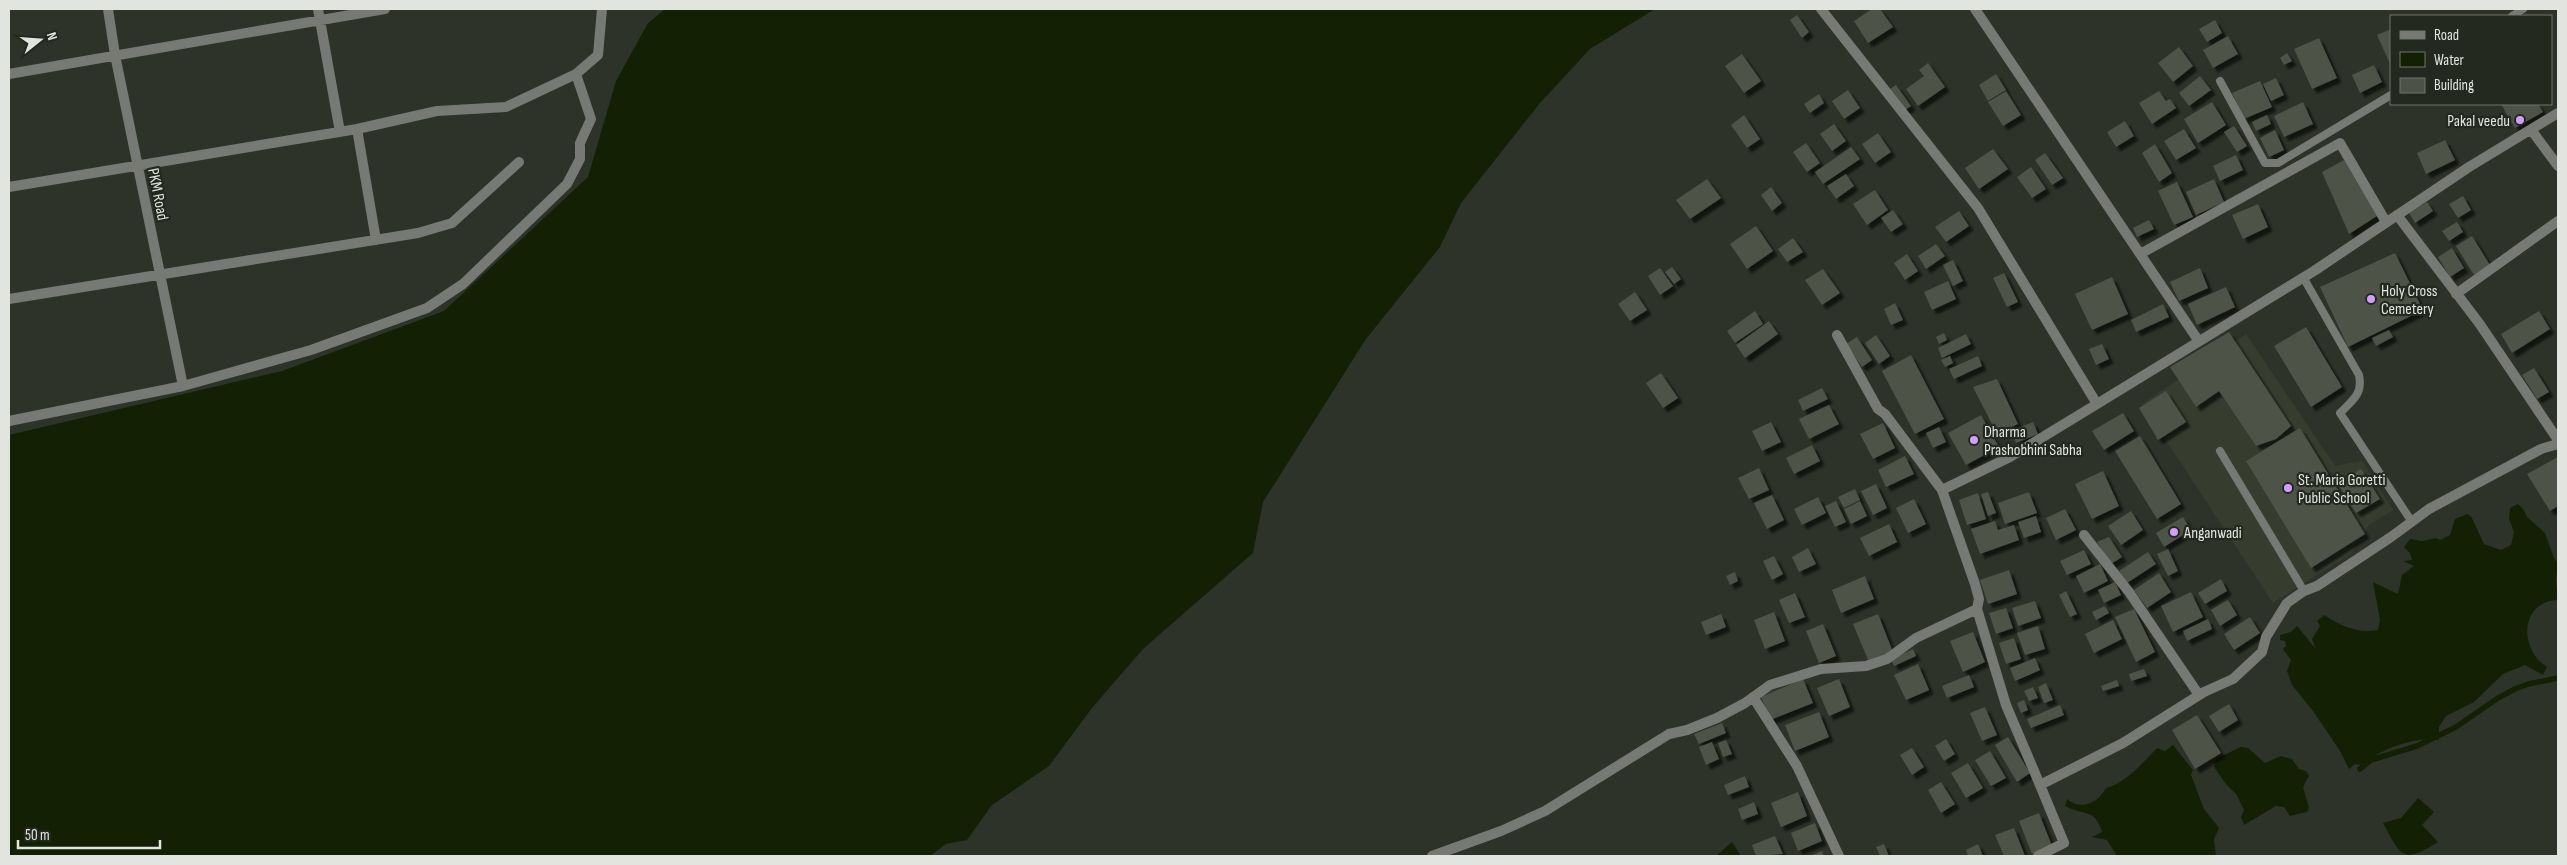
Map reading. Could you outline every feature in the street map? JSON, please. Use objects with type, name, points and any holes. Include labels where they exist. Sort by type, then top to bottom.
[{"type":"street","name":"PKM Road","points":[[108,9],[115,55],[183,386]]},
{"type":"street","points":[[318,9],[340,132]]},
{"type":"street","points":[[9,74],[385,9]]},
{"type":"street","points":[[9,186],[340,132],[438,111],[506,107],[576,74],[598,55],[602,9]]},
{"type":"street","points":[[1821,9],[1978,208],[2097,404]]},
{"type":"street","points":[[1975,9],[2198,340]]},
{"type":"street","points":[[9,421],[183,386],[311,350],[427,308],[463,284],[568,184],[580,159],[580,143],[591,119],[576,74]]},
{"type":"street","points":[[1942,490],[2010,457],[2097,404],[2303,277],[2469,167],[2532,131],[2558,113]]},
{"type":"street","points":[[357,129],[376,240]]},
{"type":"street","points":[[2532,131],[2558,166]]},
{"type":"street","points":[[2140,254],[2340,143],[2386,222]]},
{"type":"street","points":[[9,299],[418,233],[452,223],[519,162]]},
{"type":"street","points":[[2397,215],[2456,294],[2558,440]]},
{"type":"street","points":[[2456,294],[2558,221]]},
{"type":"street","points":[[1837,335],[1878,409],[1885,414],[1942,490],[1976,584],[1979,599],[1977,609],[2006,705],[2064,843],[2038,856]]},
{"type":"street","points":[[2040,785],[2123,742],[2199,695],[2234,679],[2262,652],[2266,637],[2287,604],[2304,591],[2317,586],[2429,509],[2541,449],[2558,444]]},
{"type":"street","points":[[2084,535],[2129,592],[2199,695]]},
{"type":"street","points":[[1432,856],[1501,831],[1545,811],[1669,734],[1687,730],[1717,718],[1770,685],[1804,673],[1866,666],[1886,659],[1916,638],[1977,609]]},
{"type":"street","points":[[1753,697],[1796,766],[1839,856]]},
{"type":"lane","points":[[2220,81],[2266,163],[2278,163],[2390,96]]},
{"type":"lane","points":[[2303,277],[2360,375],[2362,386],[2357,396],[2340,413],[2412,522]]},
{"type":"lane","points":[[2220,451],[2304,591]]},
{"type":"shaded area","name":"St. Maria Goretti Public School","points":[[2246,334],[2335,466],[2362,461],[2393,510],[2369,525],[2352,553],[2273,603],[2142,404]]},
{"type":"water","points":[[665,9],[1655,9],[1590,49],[1540,103],[1461,203],[1440,247],[1366,339],[1263,502],[1253,553],[1143,649],[1092,708],[1049,766],[992,805],[967,840],[946,844],[930,856],[9,856],[9,435],[282,371],[444,311],[588,177],[616,81],[648,23]]},
{"type":"water","points":[[2518,504],[2527,517],[2545,533],[2554,558],[2558,563],[2556,581],[2558,600],[2539,606],[2533,612],[2527,629],[2531,648],[2537,658],[2547,667],[2543,675],[2525,665],[2503,674],[2474,702],[2446,716],[2439,727],[2439,740],[2419,740],[2398,745],[2387,749],[2361,765],[2355,764],[2349,769],[2340,751],[2313,711],[2292,685],[2287,671],[2291,660],[2283,649],[2286,646],[2285,641],[2280,640],[2280,635],[2291,632],[2297,626],[2315,648],[2312,639],[2320,626],[2317,621],[2324,615],[2337,623],[2357,630],[2378,630],[2380,620],[2373,582],[2398,594],[2402,575],[2414,566],[2403,561],[2412,560],[2410,553],[2404,547],[2410,539],[2422,541],[2436,538],[2440,540],[2450,535],[2455,519],[2467,514],[2471,516],[2484,544],[2501,550],[2511,545],[2514,532],[2509,519],[2510,508]]},
{"type":"water","points":[[2173,745],[2193,770],[2191,775],[2204,809],[2219,828],[2214,839],[2216,856],[2117,856],[2107,840],[2092,837],[2102,832],[2096,819],[2088,814],[2065,806],[2067,799],[2072,803],[2089,804],[2098,798],[2106,788],[2128,777],[2157,748],[2165,751]]},
{"type":"water","points":[[2241,747],[2248,748],[2265,763],[2281,756],[2292,759],[2299,769],[2306,771],[2309,776],[2303,787],[2309,808],[2307,812],[2290,816],[2284,807],[2276,806],[2244,825],[2241,817],[2244,810],[2236,794],[2225,783],[2214,767],[2216,759]]},
{"type":"water","points":[[2418,798],[2434,812],[2422,825],[2438,842],[2417,853],[2404,854],[2394,843],[2383,823],[2401,818]]},
{"type":"water","points":[[1732,842],[1741,856],[1716,856]]},
{"type":"building","points":[[1872,9],[1880,9],[1893,27],[1868,43],[1854,21]]},
{"type":"building","points":[[1797,15],[1809,32],[1802,38],[1790,20]]},
{"type":"building","points":[[2215,20],[2222,33],[2207,42],[2199,29]]},
{"type":"building","points":[[2390,29],[2390,64],[2377,35]]},
{"type":"building","points":[[2228,36],[2238,54],[2213,68],[2203,50]]},
{"type":"building","points":[[2319,38],[2337,78],[2312,89],[2294,49]]},
{"type":"building","points":[[2179,47],[2193,66],[2173,82],[2158,63]]},
{"type":"building","points":[[2287,53],[2292,61],[2284,65],[2280,58]]},
{"type":"building","points":[[1742,54],[1761,81],[1744,93],[1725,66]]},
{"type":"building","points":[[1928,63],[1945,87],[1918,106],[1906,89],[1924,76],[1919,70]]},
{"type":"building","points":[[2374,65],[2382,82],[2360,93],[2352,75]]},
{"type":"building","points":[[1996,74],[2006,90],[1988,101],[1979,85]]},
{"type":"building","points":[[2200,76],[2211,90],[2189,106],[2179,93]]},
{"type":"building","points":[[2276,78],[2284,95],[2271,101],[2263,84]]},
{"type":"building","points":[[2260,81],[2272,107],[2244,119],[2232,93]]},
{"type":"building","points":[[1896,85],[1911,106],[1905,110],[1890,89]]},
{"type":"building","points":[[1848,90],[1860,108],[1844,119],[1832,101]]},
{"type":"building","points":[[2006,91],[2021,115],[2003,126],[1988,102]]},
{"type":"building","points":[[2159,91],[2166,101],[2170,99],[2176,108],[2152,124],[2139,103]]},
{"type":"building","points":[[1819,94],[1824,103],[1810,113],[1804,104]]},
{"type":"building","points":[[2212,102],[2226,125],[2198,143],[2184,119]]},
{"type":"building","points":[[2303,102],[2313,124],[2284,137],[2274,116]]},
{"type":"building","name":"Pakal veedu","points":[[2502,105],[2539,105],[2543,112],[2515,128]]},
{"type":"building","points":[[1744,115],[1760,139],[1747,148],[1731,125]]},
{"type":"building","points":[[2267,115],[2271,124],[2256,131],[2252,122]]},
{"type":"building","points":[[2125,121],[2134,136],[2116,147],[2107,132]]},
{"type":"building","points":[[1834,124],[1846,141],[1832,151],[1820,134]]},
{"type":"building","points":[[2234,126],[2247,146],[2237,152],[2224,132]]},
{"type":"building","points":[[2184,129],[2196,148],[2176,160],[2164,141]]},
{"type":"building","points":[[2275,130],[2284,150],[2269,157],[2260,138]]},
{"type":"building","points":[[1878,133],[1891,152],[1875,163],[1862,144]]},
{"type":"building","points":[[2445,140],[2455,160],[2426,174],[2417,153]]},
{"type":"building","points":[[1806,143],[1820,163],[1807,172],[1793,152]]},
{"type":"building","points":[[2155,144],[2172,173],[2159,182],[2142,153]]},
{"type":"building","points":[[1851,147],[1860,159],[1823,184],[1815,172]]},
{"type":"building","points":[[1993,149],[2008,169],[1979,189],[1965,168]]},
{"type":"building","points":[[2045,153],[2063,178],[2052,185],[2035,160]]},
{"type":"building","points":[[2236,155],[2243,170],[2220,181],[2213,166]]},
{"type":"building","points":[[2344,160],[2377,216],[2349,234],[2322,172]]},
{"type":"building","points":[[2031,167],[2046,189],[2032,198],[2017,177]]},
{"type":"building","points":[[1846,174],[1854,186],[1836,199],[1827,186]]},
{"type":"building","points":[[1707,179],[1721,198],[1690,219],[1676,200]]},
{"type":"building","points":[[2214,179],[2224,202],[2196,215],[2186,192]]},
{"type":"building","points":[[2177,182],[2193,217],[2174,225],[2158,191]]},
{"type":"building","points":[[1771,187],[1782,203],[1772,211],[1761,195]]},
{"type":"building","points":[[1875,190],[1888,210],[1867,225],[1853,204]]},
{"type":"building","points":[[2463,196],[2471,210],[2458,218],[2449,204]]},
{"type":"building","points":[[2427,202],[2433,211],[2415,223],[2409,213]]},
{"type":"building","points":[[2258,204],[2268,227],[2243,239],[2232,215]]},
{"type":"building","points":[[1893,210],[1903,224],[1891,232],[1881,218]]},
{"type":"building","points":[[1959,211],[1969,226],[1946,242],[1935,227]]},
{"type":"building","points":[[2149,220],[2154,229],[2137,237],[2133,228]]},
{"type":"building","points":[[2457,222],[2463,232],[2449,241],[2442,231]]},
{"type":"building","points":[[1756,226],[1773,251],[1747,269],[1730,244]]},
{"type":"building","points":[[2472,236],[2490,265],[2474,275],[2456,246]]},
{"type":"building","points":[[1793,238],[1803,252],[1787,262],[1778,249]]},
{"type":"building","points":[[1936,244],[1945,256],[1926,269],[1918,256]]},
{"type":"building","points":[[2452,248],[2464,268],[2450,277],[2438,257]]},
{"type":"building","name":"Holy Cross Cemetery","points":[[2395,253],[2423,310],[2348,347],[2320,287]]},
{"type":"building","points":[[1907,254],[1918,271],[1905,280],[1894,263]]},
{"type":"building","points":[[1953,260],[1963,281],[1953,286],[1943,265]]},
{"type":"building","points":[[1672,267],[1681,279],[1674,284],[1665,272]]},
{"type":"building","points":[[1660,268],[1673,286],[1660,295],[1648,276]]},
{"type":"building","points":[[2200,268],[2208,288],[2179,301],[2170,282]]},
{"type":"building","points":[[1823,269],[1840,293],[1822,305],[1805,280]]},
{"type":"building","points":[[2004,273],[2018,302],[2007,307],[1993,278]]},
{"type":"building","points":[[2112,277],[2128,314],[2092,330],[2075,294]]},
{"type":"building","points":[[1948,281],[1956,299],[1932,310],[1924,292]]},
{"type":"building","points":[[2226,287],[2235,307],[2197,325],[2188,304]]},
{"type":"building","points":[[1635,292],[1647,310],[1630,321],[1618,304]]},
{"type":"building","points":[[1895,303],[1903,320],[1891,325],[1884,309]]},
{"type":"building","points":[[2163,304],[2169,317],[2136,332],[2131,320]]},
{"type":"building","points":[[1755,311],[1763,324],[1735,343],[1727,331]]},
{"type":"building","points":[[2539,311],[2550,329],[2512,353],[2501,334]]},
{"type":"building","points":[[1769,321],[1778,334],[1745,358],[1736,345]]},
{"type":"building","points":[[2306,327],[2342,387],[2311,407],[2274,346]]},
{"type":"building","points":[[2389,330],[2393,337],[2376,346],[2372,338]]},
{"type":"building","points":[[2229,332],[2291,426],[2276,439],[2256,446],[2219,391],[2196,407],[2170,367]]},
{"type":"building","points":[[1944,333],[1947,340],[1939,344],[1936,337]]},
{"type":"building","points":[[1966,334],[1971,344],[1942,358],[1938,348]]},
{"type":"building","points":[[1876,335],[1890,356],[1879,364],[1865,343]]},
{"type":"building","points":[[1857,337],[1872,360],[1862,367],[1846,344]]},
{"type":"building","points":[[2102,344],[2109,359],[2096,365],[2089,349]]},
{"type":"building","points":[[1911,355],[1944,419],[1915,434],[1882,371]]},
{"type":"building","points":[[1950,356],[1953,363],[1945,367],[1941,360]]},
{"type":"building","points":[[1978,356],[1982,366],[1954,379],[1949,369]]},
{"type":"building","points":[[2534,368],[2549,392],[2537,399],[2522,375]]},
{"type":"building","points":[[1661,373],[1678,398],[1663,408],[1646,383]]},
{"type":"building","points":[[1997,379],[2018,424],[1997,434],[1973,387]]},
{"type":"building","points":[[1822,388],[1828,399],[1803,411],[1798,400]]},
{"type":"building","points":[[2166,391],[2186,422],[2158,440],[2139,408]]},
{"type":"building","points":[[1829,405],[1839,424],[1809,439],[1799,419]]},
{"type":"building","points":[[2123,413],[2134,431],[2104,450],[2092,431]]},
{"type":"building","name":"Dharma Prashobhini Sabha","points":[[1981,415],[1999,447],[1966,465],[1948,433]]},
{"type":"building","points":[[1771,422],[1781,442],[1762,451],[1752,431]]},
{"type":"building","points":[[2033,422],[2038,434],[2016,443],[2011,431]]},
{"type":"building","points":[[1883,423],[1895,448],[1873,459],[1860,434]]},
{"type":"building","points":[[1939,427],[1946,442],[1933,448],[1926,433]]},
{"type":"building","points":[[2300,428],[2365,534],[2311,568],[2246,461]]},
{"type":"building","points":[[2140,436],[2181,504],[2157,519],[2115,451]]},
{"type":"building","points":[[1812,445],[1820,461],[1794,474],[1786,458]]},
{"type":"building","points":[[1905,456],[1914,474],[1886,487],[1878,470]]},
{"type":"building","points":[[2558,457],[2558,506],[2550,511],[2527,474]]},
{"type":"building","points":[[1759,468],[1769,490],[1749,499],[1738,478]]},
{"type":"building","points":[[2361,469],[2380,499],[2356,513],[2337,483]]},
{"type":"building","points":[[2103,471],[2119,506],[2092,519],[2075,484]]},
{"type":"building","points":[[1876,484],[1887,508],[1873,515],[1861,491]]},
{"type":"building","points":[[1855,489],[1860,500],[1844,508],[1838,497]]},
{"type":"building","points":[[1988,492],[1996,513],[1988,516],[1981,494]]},
{"type":"building","points":[[2029,492],[2037,513],[2005,524],[1998,503]]},
{"type":"building","points":[[1978,493],[1986,519],[1967,525],[1959,500]]},
{"type":"building","points":[[1772,495],[1784,520],[1767,529],[1754,503]]},
{"type":"building","points":[[1818,497],[1826,513],[1802,525],[1794,509]]},
{"type":"building","points":[[1914,499],[1926,524],[1908,533],[1896,508]]},
{"type":"building","points":[[1836,501],[1846,522],[1835,527],[1825,506]]},
{"type":"building","points":[[1860,501],[1867,516],[1851,524],[1844,509]]},
{"type":"building","points":[[2065,509],[2076,530],[2056,540],[2046,518]]},
{"type":"building","points":[[2131,511],[2143,530],[2121,545],[2108,526]]},
{"type":"building","points":[[2036,516],[2041,532],[2024,538],[2018,522]]},
{"type":"building","name":"Anganwadi","points":[[2183,517],[2191,530],[2164,547],[2156,533]]},
{"type":"building","points":[[1995,521],[1998,530],[2014,525],[2019,540],[1980,554],[1971,529]]},
{"type":"building","points":[[1889,524],[1897,542],[1869,556],[1860,538]]},
{"type":"building","points":[[2109,537],[2122,557],[2111,564],[2097,542]]},
{"type":"building","points":[[1808,548],[1816,564],[1799,572],[1792,557]]},
{"type":"building","points":[[2168,549],[2178,571],[2168,576],[2157,554]]},
{"type":"building","points":[[2084,550],[2091,564],[2067,575],[2060,561]]},
{"type":"building","points":[[2148,552],[2156,564],[2127,583],[2119,571]]},
{"type":"building","points":[[1774,556],[1783,574],[1772,580],[1763,561]]},
{"type":"building","points":[[2100,564],[2108,581],[2084,593],[2076,576]]},
{"type":"building","points":[[2009,570],[2017,594],[1988,604],[1980,580]]},
{"type":"building","points":[[1735,572],[1738,581],[1730,585],[1726,576]]},
{"type":"building","points":[[2159,573],[2171,592],[2147,608],[2134,590]]},
{"type":"building","points":[[1865,576],[1874,599],[1841,613],[1832,590]]},
{"type":"building","points":[[2221,579],[2227,591],[2205,604],[2198,593]]},
{"type":"building","points":[[2115,582],[2121,595],[2104,603],[2098,590]]},
{"type":"building","points":[[2066,591],[2077,614],[2070,617],[2059,595]]},
{"type":"building","points":[[2191,592],[2203,617],[2173,632],[2161,606]]},
{"type":"building","points":[[1795,593],[1805,617],[1789,623],[1779,600]]},
{"type":"building","points":[[2228,600],[2237,615],[2220,626],[2211,610]]},
{"type":"building","points":[[2035,601],[2041,618],[2018,626],[2012,608]]},
{"type":"building","points":[[2105,606],[2109,613],[2096,620],[2092,612]]},
{"type":"building","points":[[2006,608],[2013,628],[1996,634],[1989,613]]},
{"type":"building","points":[[2134,609],[2155,652],[2136,662],[2115,617]]},
{"type":"building","points":[[1774,612],[1785,641],[1765,649],[1754,620]]},
{"type":"building","points":[[1721,614],[1726,627],[1706,635],[1701,622]]},
{"type":"building","points":[[1878,614],[1893,652],[1869,662],[1853,624]]},
{"type":"building","points":[[2250,617],[2260,633],[2234,650],[2224,634]]},
{"type":"building","points":[[2208,619],[2212,629],[2187,641],[2183,631]]},
{"type":"building","points":[[2113,620],[2122,639],[2094,653],[2085,634]]},
{"type":"building","points":[[1823,624],[1836,656],[1819,663],[1806,631]]},
{"type":"building","points":[[2038,626],[2045,649],[2025,655],[2017,633]]},
{"type":"building","points":[[1973,632],[1985,662],[1963,672],[1950,641]]},
{"type":"building","points":[[2014,638],[2021,659],[2006,664],[1999,643]]},
{"type":"building","points":[[1913,649],[1916,656],[1894,666],[1891,659]]},
{"type":"building","points":[[2035,658],[2040,670],[2015,681],[2010,668]]},
{"type":"building","points":[[1918,664],[1929,690],[1906,700],[1894,675]]},
{"type":"building","points":[[2144,669],[2147,676],[2131,681],[2129,674]]},
{"type":"building","points":[[1969,675],[1974,687],[1947,698],[1942,686]]},
{"type":"building","points":[[1803,679],[1813,703],[1770,720],[1761,697]]},
{"type":"building","points":[[1839,679],[1850,707],[1829,716],[1817,688]]},
{"type":"building","points":[[2117,680],[2119,686],[2103,691],[2101,686]]},
{"type":"building","points":[[2046,683],[2053,700],[2044,703],[2038,687]]},
{"type":"building","points":[[2033,687],[2038,698],[2029,701],[2024,691]]},
{"type":"building","points":[[2024,700],[2028,710],[2021,713],[2017,703]]},
{"type":"building","points":[[2229,704],[2238,720],[2219,732],[2209,716]]},
{"type":"building","points":[[2060,705],[2064,715],[2031,728],[2027,719]]},
{"type":"building","points":[[1985,707],[1997,735],[1982,741],[1970,713]]},
{"type":"building","points":[[1819,712],[1829,737],[1795,751],[1785,725]]},
{"type":"building","points":[[2197,715],[2221,753],[2195,769],[2172,730]]},
{"type":"building","points":[[1722,723],[1726,733],[1699,744],[1694,734]]},
{"type":"building","points":[[2008,737],[2030,773],[2017,782],[1995,745]]},
{"type":"building","points":[[1946,739],[1955,754],[1944,761],[1935,746]]},
{"type":"building","points":[[1726,740],[1732,754],[1723,757],[1718,743]]},
{"type":"building","points":[[1712,742],[1719,759],[1706,765],[1699,747]]},
{"type":"building","points":[[1912,748],[1924,767],[1912,775],[1900,755]]},
{"type":"building","points":[[1990,751],[2006,778],[1991,786],[1975,760]]},
{"type":"building","points":[[1968,763],[1983,788],[1966,798],[1951,773]]},
{"type":"building","points":[[1745,776],[1749,787],[1728,795],[1724,785]]},
{"type":"building","points":[[1941,782],[1955,804],[1941,813],[1928,790]]},
{"type":"building","points":[[1798,792],[1807,816],[1781,827],[1771,803]]},
{"type":"building","points":[[1754,802],[1758,814],[1742,820],[1738,809]]},
{"type":"building","points":[[2039,813],[2052,846],[2032,854],[2019,821]]},
{"type":"building","points":[[1815,823],[1822,841],[1798,851],[1791,833]]},
{"type":"building","points":[[2014,828],[2025,856],[2004,856],[1995,835]]},
{"type":"building","points":[[1775,836],[1783,854],[1756,856],[1752,845]]},
{"type":"building","points":[[1884,844],[1889,856],[1880,856],[1876,847]]},
{"type":"building","points":[[1978,844],[1983,856],[1968,856],[1966,850]]},
{"type":"building","points":[[1822,851],[1824,856],[1810,856]]},
{"type":"waterway","points":[[2360,769],[2371,760],[2417,746],[2456,727],[2498,698],[2515,689],[2528,684],[2558,678]]},
{"type":"place","name":"Pakal veedu","points":[[2520,120]]},
{"type":"place","name":"Holy Cross Cemetery","points":[[2371,299]]},
{"type":"place","name":"Dharma Prashobhini Sabha","points":[[1974,440]]},
{"type":"place","name":"St. Maria Goretti Public School","points":[[2288,488]]},
{"type":"place","name":"Anganwadi","points":[[2174,532]]}]
